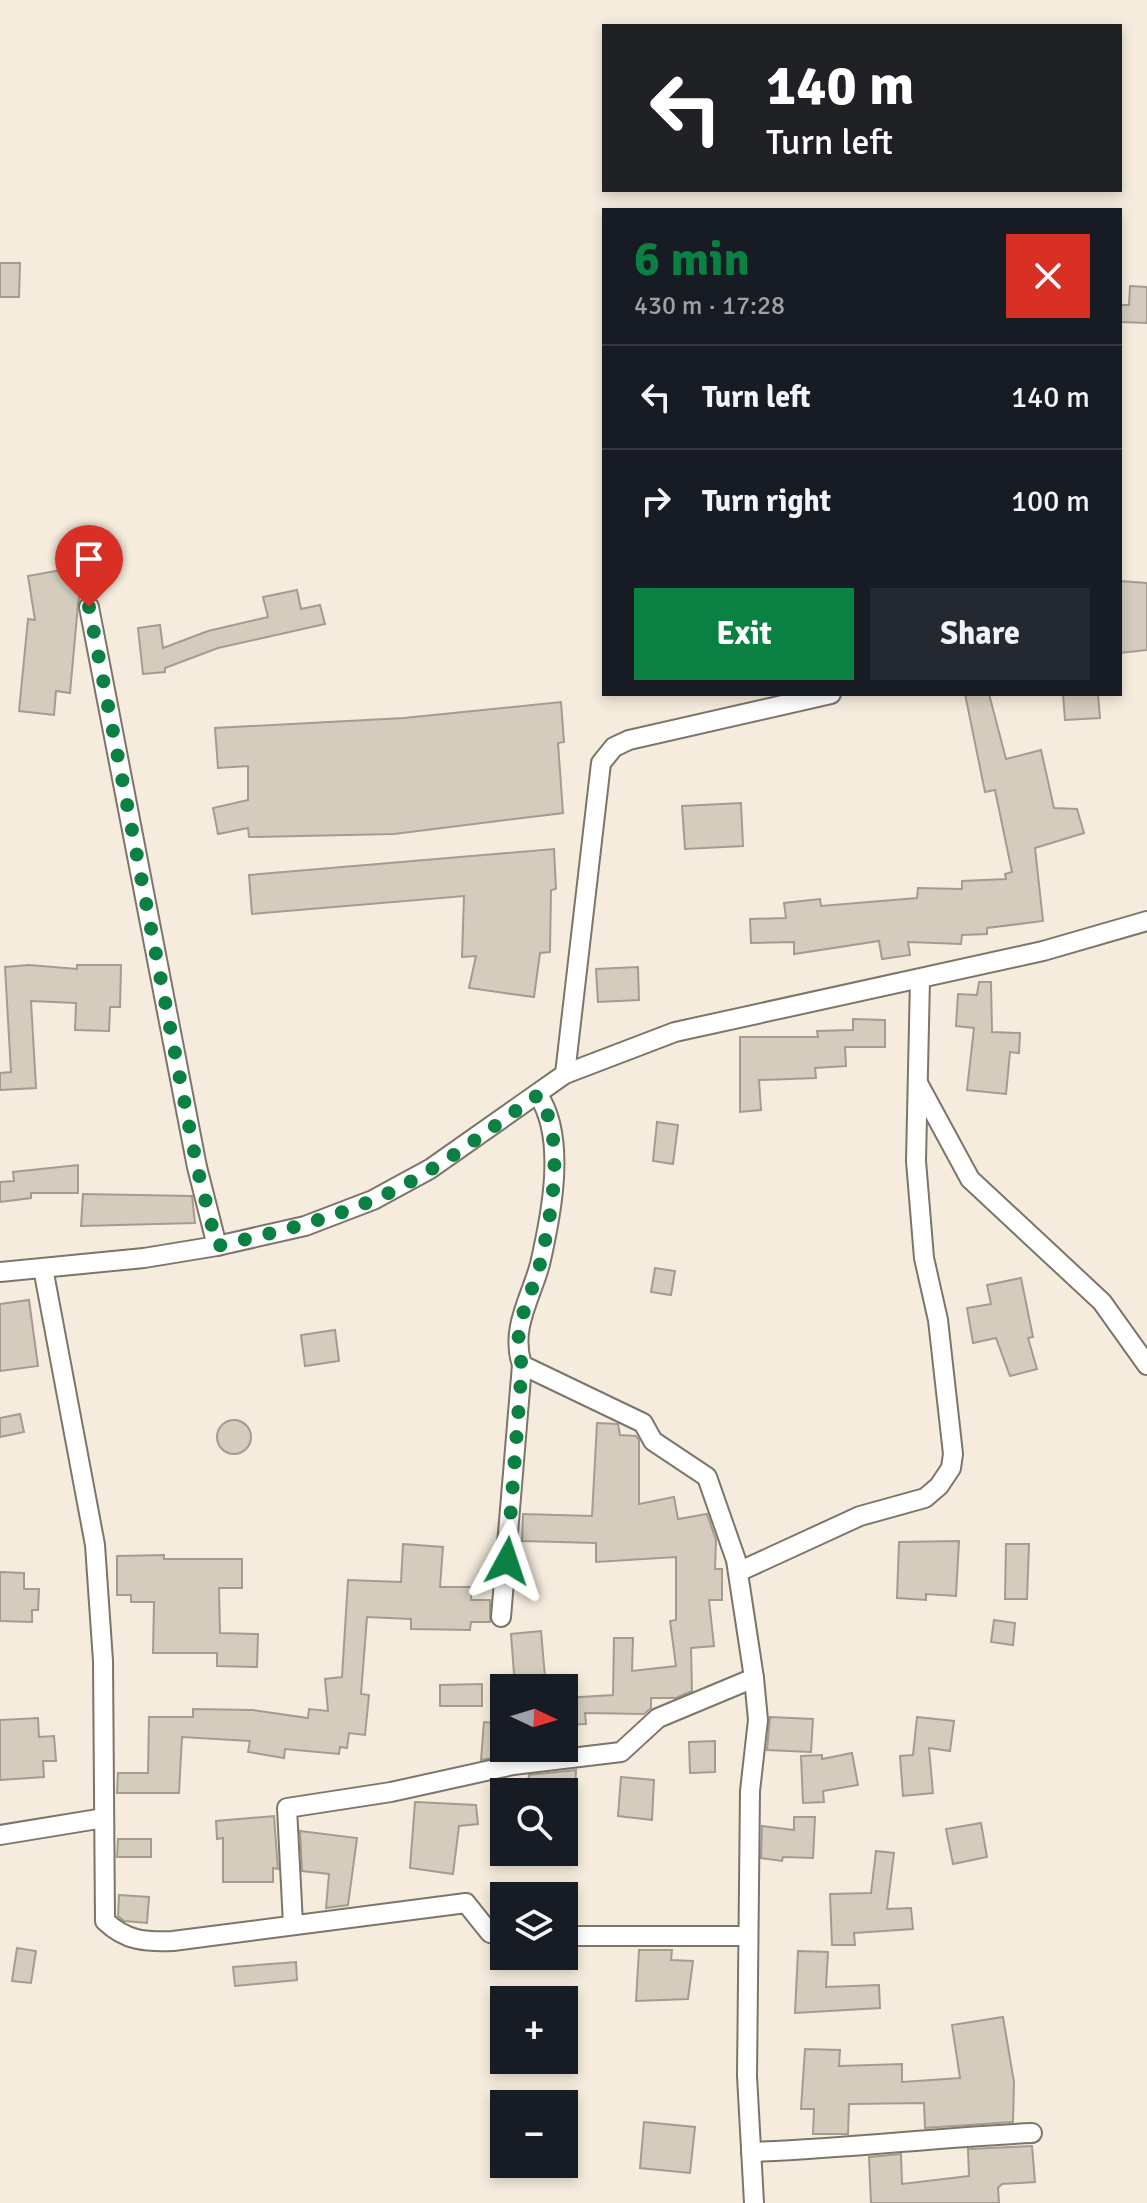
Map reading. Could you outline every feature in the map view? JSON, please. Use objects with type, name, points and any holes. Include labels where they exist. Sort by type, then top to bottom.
[{"type":"street","points":[[89,607],[197,1167],[217,1246]]},
{"type":"street","points":[[565,1074],[601,763],[606,754],[629,740],[822,696]]},
{"type":"street","points":[[0,1272],[217,1246],[305,1226],[373,1200],[430,1169],[565,1074],[675,1032],[1043,951],[1147,921]]},
{"type":"street","points":[[738,1572],[860,1516],[925,1498],[939,1486],[951,1468],[953,1454],[938,1320],[924,1258],[916,1161],[920,979]]},
{"type":"street","points":[[918,1082],[970,1179],[1102,1302],[1147,1365]]},
{"type":"street","points":[[501,1617],[522,1365],[518,1350],[521,1315],[539,1265],[555,1160],[548,1109],[538,1095]]},
{"type":"street","points":[[43,1268],[95,1545],[103,1661],[105,1921],[125,1937],[147,1942],[173,1941],[466,1903],[490,1933]]},
{"type":"street","points":[[522,1365],[643,1423],[653,1441],[707,1477],[738,1572],[758,1720],[750,1791],[748,1936],[747,2076],[754,2203]]},
{"type":"street","points":[[293,1924],[287,1808],[391,1792],[513,1765],[621,1752],[658,1718],[754,1678]]},
{"type":"street","points":[[0,1835],[104,1818]]},
{"type":"street","points":[[578,1936],[748,1936]]},
{"type":"street","points":[[751,2152],[842,2149],[930,2138],[1032,2133]]},
{"type":"building","points":[[0,263],[20,263],[19,297],[0,297]]},
{"type":"building","points":[[1130,286],[1147,287],[1147,323],[1122,322],[1122,305],[1129,305]]},
{"type":"building","points":[[84,566],[89,593],[80,594],[78,604],[70,693],[56,691],[54,715],[19,711],[28,619],[35,620],[28,576]]},
{"type":"building","points":[[1122,581],[1147,583],[1147,650],[1122,653]]},
{"type":"building","points":[[297,590],[301,609],[320,605],[325,624],[218,648],[165,668],[165,672],[143,674],[138,628],[160,625],[163,648],[208,631],[268,617],[263,597]]},
{"type":"building","points":[[965,696],[990,696],[1006,759],[1041,750],[1054,808],[1077,809],[1084,833],[1035,848],[1043,921],[987,928],[987,934],[962,935],[961,944],[908,942],[910,955],[882,959],[879,941],[794,954],[794,942],[751,943],[750,919],[786,918],[784,903],[820,899],[821,906],[917,898],[918,888],[962,889],[962,881],[1006,879],[1005,874],[1012,872],[995,790],[985,792]]},
{"type":"building","points":[[1063,696],[1098,696],[1100,718],[1065,720]]},
{"type":"building","points":[[561,702],[564,742],[558,743],[563,813],[394,834],[249,837],[248,828],[218,834],[213,808],[248,800],[248,766],[218,768],[215,728],[404,718]]},
{"type":"building","points":[[741,803],[743,846],[685,849],[682,806]]},
{"type":"building","points":[[554,849],[556,889],[551,890],[550,952],[540,953],[534,997],[469,988],[476,956],[462,957],[464,896],[252,914],[249,875]]},
{"type":"building","points":[[29,965],[77,969],[77,965],[121,965],[120,1007],[110,1007],[109,1031],[75,1030],[76,1003],[31,1001],[36,1088],[0,1090],[0,1073],[11,1072],[5,967]]},
{"type":"building","points":[[638,967],[639,1000],[598,1002],[596,969]]},
{"type":"building","points":[[979,982],[991,982],[992,1032],[1020,1033],[1019,1053],[1010,1052],[1006,1094],[967,1090],[974,1028],[956,1026],[958,994],[977,995]]},
{"type":"building","points":[[853,1019],[885,1020],[885,1047],[845,1047],[846,1066],[815,1068],[816,1078],[759,1080],[761,1110],[740,1112],[740,1037],[818,1037],[817,1031],[853,1030]]},
{"type":"building","points":[[657,1122],[678,1125],[673,1164],[653,1161]]},
{"type":"building","points":[[78,1165],[78,1193],[31,1193],[31,1198],[0,1202],[0,1182],[14,1181],[13,1172]]},
{"type":"building","points":[[83,1194],[192,1196],[195,1223],[81,1226]]},
{"type":"building","points":[[655,1268],[675,1271],[671,1295],[651,1292]]},
{"type":"building","points":[[1021,1278],[1033,1337],[1028,1338],[1037,1369],[1010,1376],[996,1338],[973,1343],[967,1308],[991,1304],[987,1285]]},
{"type":"building","points":[[29,1300],[38,1366],[0,1371],[0,1304]]},
{"type":"building","points":[[335,1330],[339,1361],[305,1366],[301,1335]]},
{"type":"building","points":[[20,1414],[24,1432],[0,1437],[0,1418]]},
{"type":"building","points":[[234,1420],[246,1425],[251,1437],[246,1449],[234,1454],[222,1449],[217,1437],[222,1425]]},
{"type":"building","points":[[597,1423],[618,1424],[620,1435],[636,1436],[639,1440],[639,1504],[674,1497],[678,1519],[707,1514],[716,1540],[715,1569],[722,1569],[722,1600],[709,1600],[714,1646],[691,1648],[692,1691],[676,1698],[651,1698],[651,1708],[644,1714],[585,1713],[586,1724],[578,1724],[578,1697],[613,1695],[614,1638],[633,1638],[632,1671],[676,1666],[670,1621],[676,1620],[676,1557],[596,1562],[596,1543],[522,1541],[523,1514],[592,1516]]},
{"type":"building","points":[[959,1541],[956,1596],[926,1594],[926,1600],[897,1598],[899,1542]]},
{"type":"building","points":[[403,1544],[443,1547],[440,1587],[472,1587],[471,1600],[490,1600],[490,1622],[471,1622],[470,1630],[411,1629],[411,1619],[367,1617],[361,1694],[369,1695],[365,1735],[349,1733],[347,1748],[340,1747],[339,1754],[285,1749],[284,1758],[248,1752],[250,1741],[182,1737],[179,1793],[117,1793],[118,1773],[148,1773],[149,1717],[193,1717],[193,1709],[253,1710],[308,1718],[309,1709],[328,1711],[325,1679],[342,1677],[348,1580],[401,1582]]},
{"type":"building","points":[[1006,1544],[1029,1544],[1027,1599],[1005,1599]]},
{"type":"building","points":[[164,1555],[164,1559],[242,1559],[242,1588],[219,1588],[220,1633],[258,1634],[257,1667],[217,1666],[217,1653],[153,1653],[154,1602],[131,1602],[131,1595],[117,1595],[117,1556]]},
{"type":"building","points":[[0,1572],[24,1573],[24,1589],[39,1589],[38,1610],[32,1610],[32,1622],[0,1621]]},
{"type":"building","points":[[994,1620],[1015,1623],[1013,1645],[991,1642]]},
{"type":"building","points":[[541,1631],[545,1674],[514,1674],[511,1634]]},
{"type":"building","points":[[482,1684],[482,1706],[440,1706],[440,1685]]},
{"type":"building","points":[[770,1717],[813,1719],[811,1752],[767,1750]]},
{"type":"building","points":[[917,1717],[954,1721],[950,1751],[929,1748],[933,1793],[903,1796],[900,1756],[913,1755]]},
{"type":"building","points":[[38,1718],[39,1737],[54,1736],[56,1761],[43,1761],[44,1777],[0,1780],[0,1720]]},
{"type":"building","points":[[484,1722],[490,1723],[490,1758],[481,1760]]},
{"type":"building","points":[[715,1741],[715,1772],[690,1773],[689,1742]]},
{"type":"building","points":[[852,1753],[858,1785],[823,1791],[824,1802],[803,1803],[801,1756],[822,1755],[822,1759]]},
{"type":"building","points":[[576,1770],[576,1778],[529,1778],[529,1775]]},
{"type":"building","points":[[621,1777],[654,1780],[652,1820],[618,1816]]},
{"type":"building","points":[[415,1802],[476,1805],[478,1824],[459,1826],[453,1874],[410,1868]]},
{"type":"building","points":[[274,1816],[278,1869],[273,1868],[273,1882],[223,1882],[223,1838],[217,1839],[216,1821]]},
{"type":"building","points":[[794,1817],[815,1817],[813,1858],[783,1857],[782,1861],[761,1858],[762,1826],[794,1830]]},
{"type":"building","points":[[981,1823],[987,1857],[953,1864],[946,1829]]},
{"type":"building","points":[[300,1831],[357,1838],[348,1905],[326,1908],[329,1874],[302,1871]]},
{"type":"building","points":[[118,1839],[151,1839],[151,1857],[117,1857]]},
{"type":"building","points":[[876,1851],[894,1853],[887,1909],[911,1908],[913,1929],[854,1933],[855,1945],[832,1945],[830,1894],[871,1893]]},
{"type":"building","points":[[119,1895],[149,1897],[147,1923],[124,1921],[118,1916]]},
{"type":"building","points":[[17,1948],[36,1951],[31,1983],[12,1981]]},
{"type":"building","points":[[639,1950],[672,1950],[671,1960],[693,1961],[688,1999],[636,2001]]},
{"type":"building","points":[[798,1951],[828,1952],[826,1987],[879,1985],[880,2008],[795,2013]]},
{"type":"building","points":[[296,1962],[297,1980],[235,1986],[233,1967]]},
{"type":"building","points":[[1003,2017],[1014,2082],[1013,2122],[925,2128],[924,2103],[849,2104],[848,2134],[813,2134],[814,2109],[801,2109],[805,2049],[840,2050],[839,2066],[902,2064],[902,2082],[960,2078],[952,2025]]},
{"type":"building","points":[[644,2122],[695,2127],[690,2173],[640,2168]]},
{"type":"building","points":[[1032,2146],[1035,2182],[1002,2184],[998,2188],[999,2203],[871,2203],[869,2157],[901,2154],[902,2184],[969,2176],[968,2149]]},
{"type":"route","points":[[89,607],[197,1167],[217,1246],[305,1226],[373,1200],[430,1169],[538,1095],[548,1109],[555,1160],[539,1265],[521,1315],[519,1418],[507,1561]]}]
